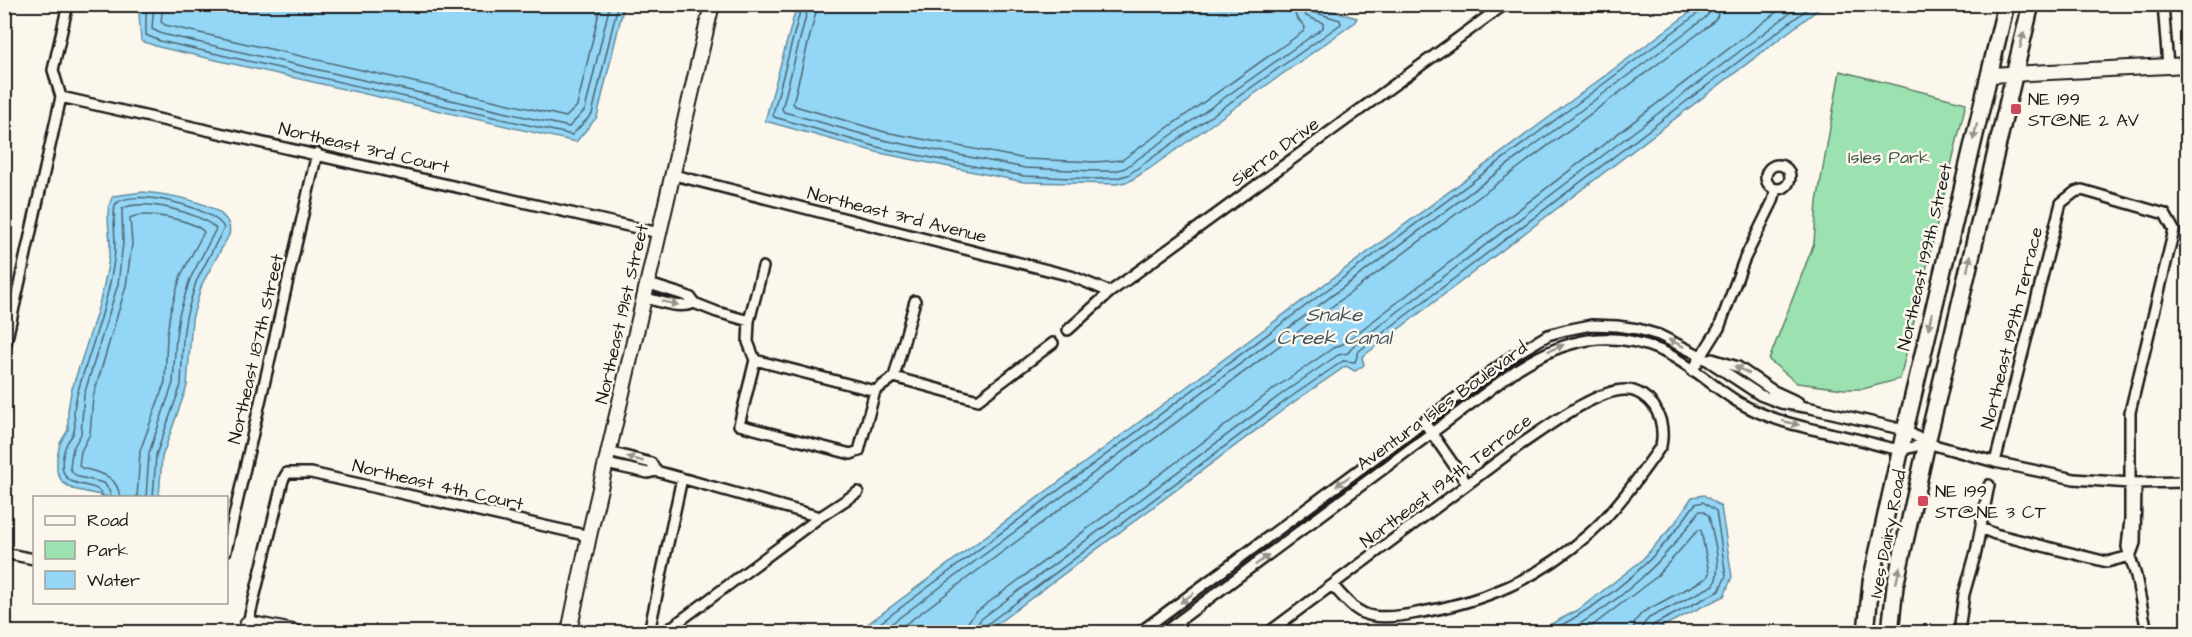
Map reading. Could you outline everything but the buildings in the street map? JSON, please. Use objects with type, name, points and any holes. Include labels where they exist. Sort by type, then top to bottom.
[{"type":"main road","name":"Northeast 199th Street","points":[[1901,449],[2006,4]]},
{"type":"main road","points":[[1927,443],[2031,4]]},
{"type":"main road","name":"Ives Dairy Road","points":[[1890,633],[1895,586],[1927,443]]},
{"type":"main road","name":"Ives Dairy Road","points":[[1866,633],[1871,582],[1901,449]]},
{"type":"street","points":[[4,352],[61,97],[53,70],[68,4]]},
{"type":"street","name":"Northeast 191st Street","points":[[569,633],[712,4]]},
{"type":"street","name":"Sierra Drive","points":[[1068,330],[1110,292],[1505,4]]},
{"type":"street","points":[[2163,4],[2168,66]]},
{"type":"street","points":[[1989,75],[2187,65]]},
{"type":"street","name":"Northeast 3rd Court","points":[[61,97],[317,153],[659,233]]},
{"type":"street","name":"Northeast 187th Street","points":[[228,542],[317,153]]},
{"type":"street","name":"Northeast 3rd Avenue","points":[[674,175],[1071,276],[1110,292]]},
{"type":"street","points":[[1692,371],[1719,328],[1734,284],[1773,201],[1776,189]]},
{"type":"street","name":"Northeast 199th Terrace","points":[[1995,462],[2061,203],[2075,192],[2082,190],[2164,214],[2174,230],[2130,412],[2133,483]]},
{"type":"street","points":[[763,267],[749,321],[747,342],[755,360],[739,425],[851,454],[859,451],[875,391],[894,377],[915,301]]},
{"type":"street","points":[[649,284],[684,295],[691,298],[694,303]]},
{"type":"street","points":[[645,298],[680,305],[694,303],[749,321]]},
{"type":"street","name":"Aventura Isles Boulevard","points":[[1140,633],[1531,344],[1548,335],[1566,330],[1592,325],[1617,326],[1659,335],[1701,356],[1760,395],[1782,403],[1905,430],[1927,443]]},
{"type":"street","name":"Aventura Isles Boulevard","points":[[1164,633],[1527,364],[1541,354],[1569,343],[1613,339],[1640,344],[1662,351],[1737,402],[1765,415],[1901,449],[1927,443]]},
{"type":"street","points":[[894,377],[978,400],[1053,343]]},
{"type":"street","points":[[755,360],[875,391]]},
{"type":"street","name":"Northeast 194th Terrace","points":[[1269,633],[1550,424],[1601,396],[1615,391],[1628,390],[1642,395],[1652,403],[1661,418],[1664,434],[1661,446],[1614,509],[1588,535],[1523,582],[1480,599],[1445,608],[1405,615],[1378,616],[1363,613],[1333,586]]},
{"type":"street","points":[[1424,422],[1467,484]]},
{"type":"street","points":[[1927,443],[1995,462],[2074,479],[2133,483],[2187,482]]},
{"type":"street","points":[[608,458],[651,463],[656,471],[820,517]]},
{"type":"street","name":"Northeast 4th Court","points":[[247,628],[283,480],[287,473],[311,473],[589,537]]},
{"type":"street","points":[[649,633],[682,478]]},
{"type":"street","points":[[2133,483],[2134,543],[2130,556],[2147,633]]},
{"type":"street","points":[[1959,633],[1964,594],[1981,528],[1989,485]]},
{"type":"street","points":[[665,633],[820,517],[858,492]]},
{"type":"street","points":[[1981,528],[1995,534],[2107,562],[2130,556]]},
{"type":"street","points":[[4,553],[33,559]]},
{"type":"street","points":[[247,628],[294,633]]},
{"type":"green space","name":"Isles Park","points":[[1840,71],[1966,103],[1900,379],[1863,389],[1797,383],[1769,360],[1814,243],[1817,202]]},
{"type":"water","points":[[141,4],[624,5],[597,117],[576,142],[159,47],[141,41],[139,13]]},
{"type":"water","points":[[1306,4],[1357,18],[1354,23],[1149,169],[1130,181],[1117,184],[1024,182],[880,153],[765,121],[797,5]]},
{"type":"water","name":"Snake Creek Canal","points":[[1700,5],[1824,5],[1362,357],[1364,365],[1355,371],[1346,366],[1291,404],[986,632],[857,632]]},
{"type":"water","points":[[143,192],[182,198],[211,208],[222,215],[229,224],[229,235],[202,284],[192,319],[187,386],[162,457],[159,496],[104,496],[73,489],[62,482],[57,471],[60,443],[68,430],[71,392],[105,282],[110,246],[108,214],[113,196]]},
{"type":"water","points":[[1704,495],[1721,507],[1732,577],[1724,596],[1651,632],[1536,632],[1578,610],[1641,561],[1675,523],[1692,497]]},
{"type":"place","name":"NE 199 ST@NE 2 AV","points":[[2016,109]]},
{"type":"place","name":"NE 199 ST@NE 3 CT","points":[[1923,501]]}]
